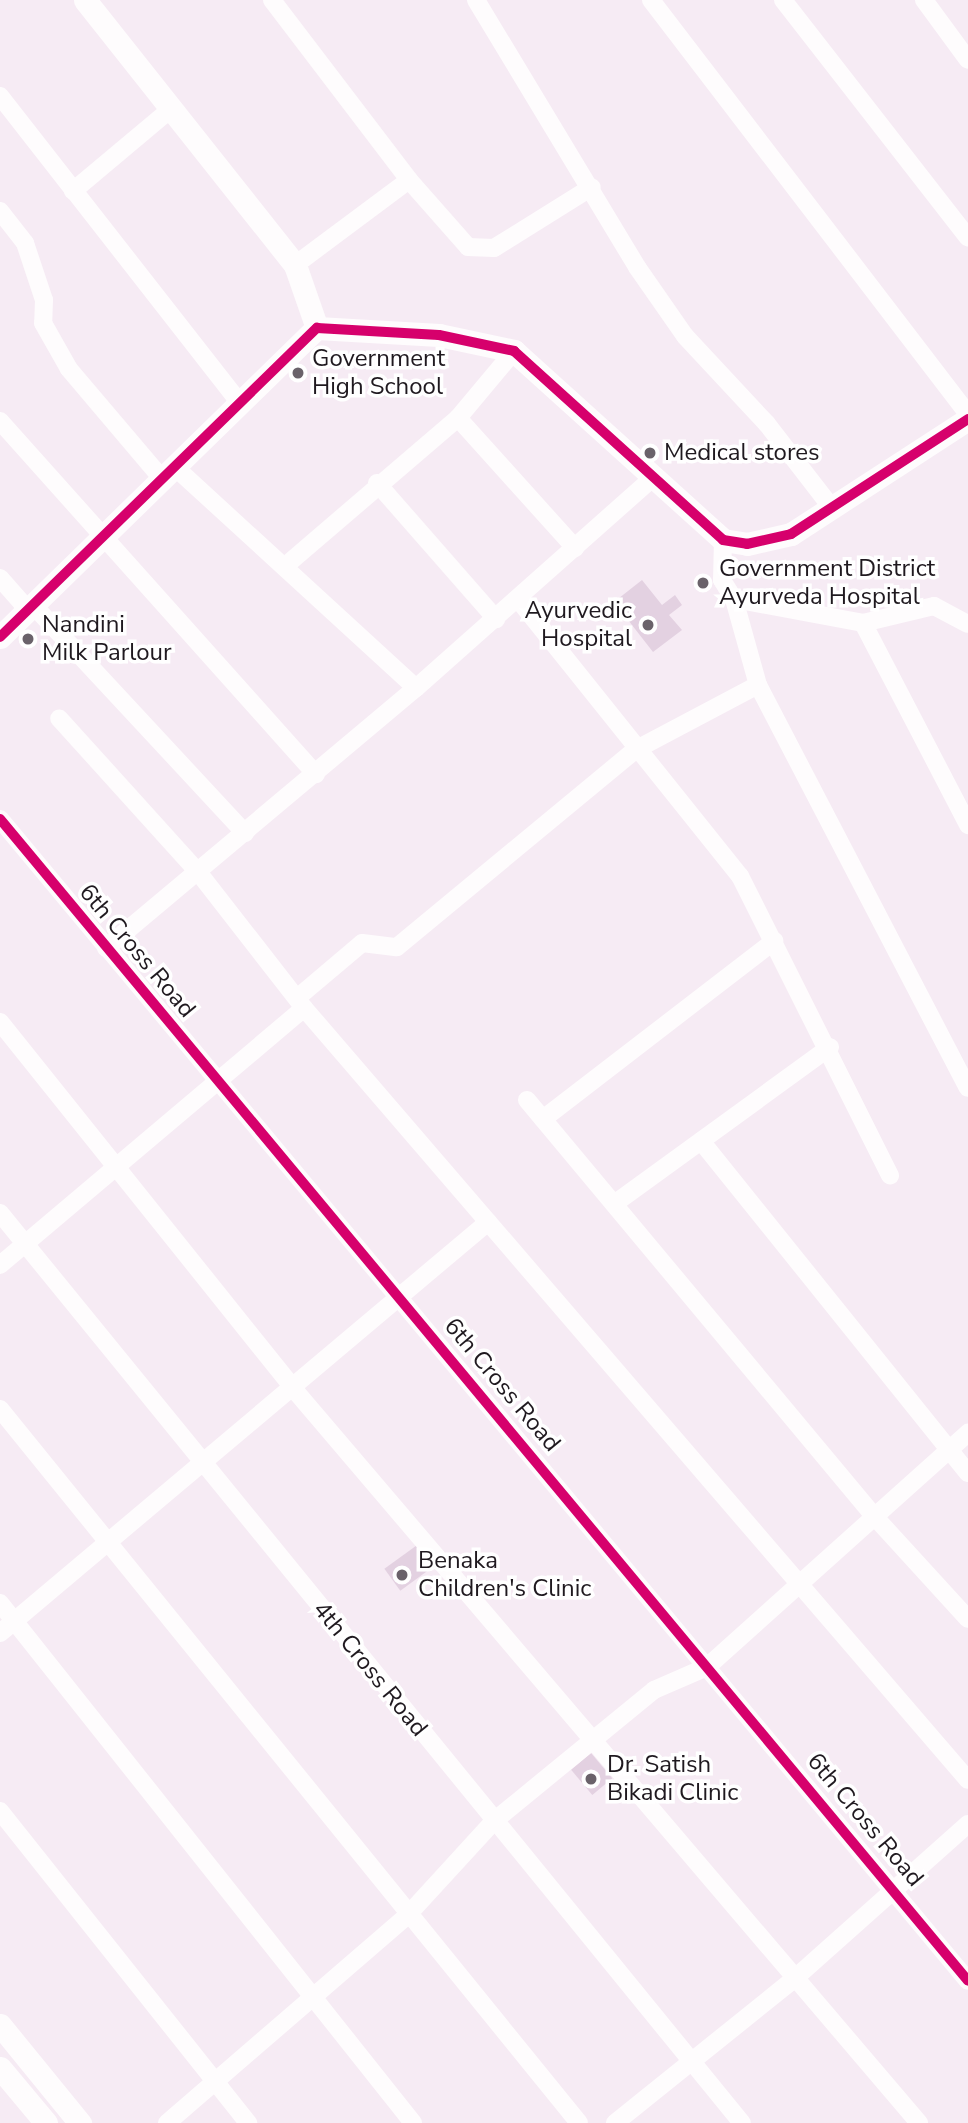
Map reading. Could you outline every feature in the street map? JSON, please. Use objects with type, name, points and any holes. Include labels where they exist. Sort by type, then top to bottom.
[{"type":"street","points":[[85,0],[295,265],[317,328]]},
{"type":"street","points":[[272,0],[409,180],[468,247],[479,250],[494,248],[592,187]]},
{"type":"street","points":[[477,0],[685,336],[767,424],[832,508]]},
{"type":"street","points":[[650,0],[968,414]]},
{"type":"street","points":[[783,0],[968,238]]},
{"type":"street","points":[[948,0],[928,5],[968,60]]},
{"type":"street","points":[[0,96],[241,404]]},
{"type":"street","points":[[73,191],[172,108]]},
{"type":"street","points":[[295,265],[409,180]]},
{"type":"street","points":[[0,211],[25,243],[44,300],[43,323],[69,369],[170,475],[284,567],[416,688]]},
{"type":"street","points":[[0,637],[170,475],[317,328],[439,335],[514,351],[723,540],[747,544],[791,534],[968,419]]},
{"type":"street","points":[[284,567],[377,483],[458,418],[514,351]]},
{"type":"street","points":[[458,418],[575,548]]},
{"type":"street","points":[[0,421],[102,540],[316,774]]},
{"type":"street","points":[[106,948],[316,774],[496,619],[655,476]]},
{"type":"street","points":[[377,483],[496,619]]},
{"type":"street","points":[[723,540],[722,580],[734,599],[758,685],[968,1088]]},
{"type":"street","points":[[0,578],[32,608],[245,834]]},
{"type":"street","points":[[518,599],[635,750],[740,876],[830,1047],[890,1175]]},
{"type":"street","points":[[734,599],[863,623],[934,606],[968,624]]},
{"type":"street","points":[[863,623],[968,825]]},
{"type":"street","points":[[0,1265],[118,1164],[219,1083],[362,943],[397,947],[635,750],[758,685]]},
{"type":"street","points":[[59,718],[198,872],[301,1003],[797,1585],[968,1780]]},
{"type":"street","name":"6th Cross Road","points":[[0,819],[219,1083],[401,1296],[707,1667],[896,1889],[968,1981]]},
{"type":"street","points":[[543,1119],[774,941]]},
{"type":"street","points":[[0,1022],[118,1164],[292,1387],[590,1741],[919,2123]]},
{"type":"street","points":[[614,1204],[830,1047]]},
{"type":"street","points":[[527,1100],[874,1516],[968,1619]]},
{"type":"street","points":[[701,1141],[968,1473]]},
{"type":"street","name":"4th Cross Road","points":[[0,1213],[742,2123]]},
{"type":"street","points":[[0,1633],[488,1222]]},
{"type":"street","points":[[0,1409],[406,1917],[579,2123]]},
{"type":"street","points":[[167,2123],[406,1917],[494,1821],[654,1689],[707,1667],[968,1433]]},
{"type":"street","points":[[0,1603],[413,2123]]},
{"type":"street","points":[[0,1811],[248,2123]]},
{"type":"street","points":[[615,2123],[694,2063],[794,1979],[968,1824]]},
{"type":"street","points":[[0,2025],[80,2123]]},
{"type":"street","points":[[0,2068],[46,2123]]},
{"type":"building","points":[[642,580],[662,605],[675,595],[682,605],[669,615],[682,630],[653,652],[614,602]]},
{"type":"building","points":[[420,1543],[436,1565],[400,1591],[384,1569]]},
{"type":"building","points":[[591,1753],[612,1778],[592,1795],[571,1770]]},
{"type":"cycle path","points":[[0,637],[317,328],[439,335],[514,351],[723,540],[747,544],[791,534],[968,419]]},
{"type":"cycle path","points":[[0,819],[968,1981]]},
{"type":"place","name":"Government High School","points":[[298,373]]},
{"type":"place","name":"Medical stores","points":[[650,453]]},
{"type":"place","name":"Government District Ayurveda Hospital","points":[[703,583]]},
{"type":"place","name":"Ayurvedic Hospital","points":[[648,625]]},
{"type":"place","name":"Nandini Milk Parlour","points":[[28,639]]},
{"type":"place","name":"Benaka Children's Clinic","points":[[402,1575]]},
{"type":"place","name":"Dr. Satish Bikadi Clinic","points":[[591,1779]]}]
